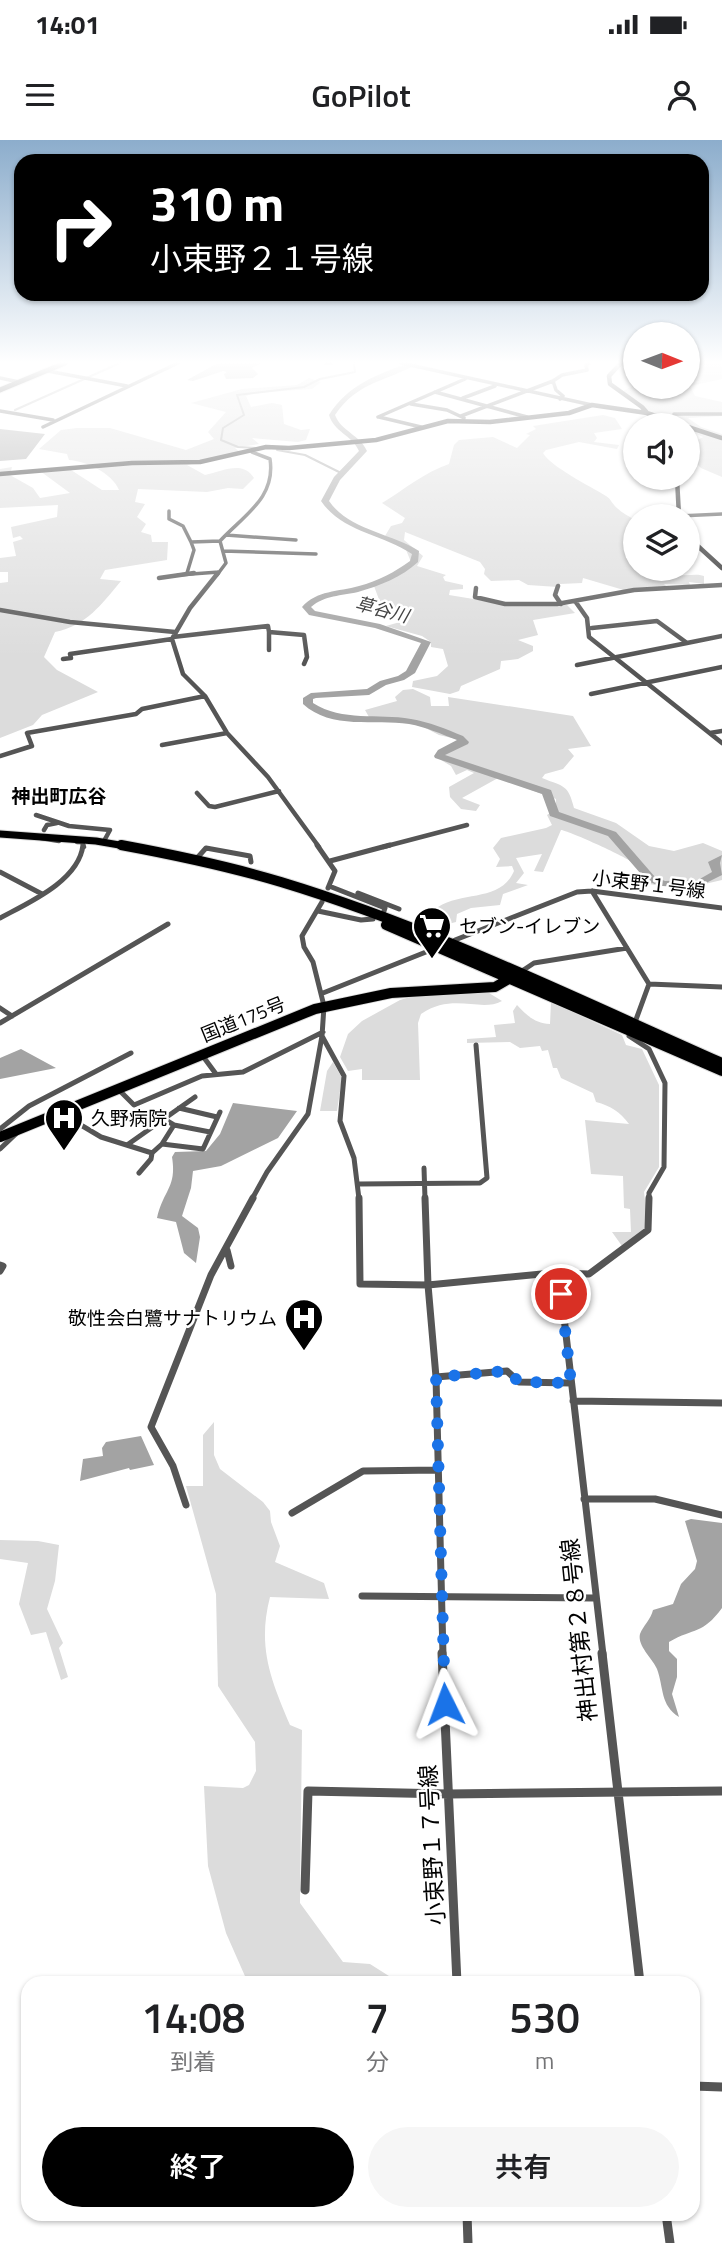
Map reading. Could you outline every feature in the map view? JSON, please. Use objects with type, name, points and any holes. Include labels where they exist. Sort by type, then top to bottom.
[{"type":"highway","points":[[0,834],[104,841],[198,857],[293,886],[378,918],[428,933],[633,1028],[650,1045],[722,1071]]},
{"type":"highway","points":[[378,918],[509,980],[722,1063]]},
{"type":"highway","name":"国道175号","points":[[0,1137],[324,1006],[391,993],[495,987],[519,973]]},
{"type":"main road","points":[[0,474],[132,463],[204,461]]},
{"type":"main road","points":[[700,548],[722,568]]},
{"type":"street","points":[[191,542],[220,541],[265,496],[274,475],[271,461]]},
{"type":"street","points":[[169,512],[169,519],[183,526],[194,550],[187,573]]},
{"type":"street","points":[[700,515],[722,514]]},
{"type":"street","points":[[226,534],[296,540]]},
{"type":"street","points":[[220,541],[226,564],[203,594],[191,602],[173,636],[183,674],[205,696],[227,733],[279,791],[330,861],[335,871],[329,887],[374,897],[398,909]]},
{"type":"street","points":[[223,551],[316,554]]},
{"type":"street","points":[[715,562],[722,561]]},
{"type":"street","points":[[159,578],[187,573],[219,572]]},
{"type":"street","points":[[476,588],[475,597],[505,604],[561,604],[634,590],[722,585]]},
{"type":"street","points":[[558,586],[555,595],[561,604]]},
{"type":"street","points":[[575,601],[586,612],[592,628],[589,637],[722,743]]},
{"type":"street","points":[[0,610],[25,611],[70,622],[132,626],[173,636]]},
{"type":"street","points":[[592,628],[657,621],[687,643]]},
{"type":"street","points":[[64,659],[71,658],[70,654],[173,636],[264,626],[268,626],[269,650]]},
{"type":"street","points":[[269,632],[304,635],[307,657],[304,664]]},
{"type":"street","points":[[577,665],[722,636]]},
{"type":"street","points":[[591,694],[722,667]]},
{"type":"street","points":[[0,756],[32,746],[27,733],[136,714],[142,709],[205,696]]},
{"type":"street","points":[[710,733],[722,731]]},
{"type":"street","points":[[162,745],[227,733]]},
{"type":"street","points":[[197,793],[209,806],[215,807],[279,791]]},
{"type":"street","points":[[36,816],[75,827],[110,830],[104,841]]},
{"type":"street","points":[[44,830],[47,825],[59,822]]},
{"type":"street","points":[[330,861],[467,825]]},
{"type":"street","points":[[0,918],[42,894],[76,866],[83,855],[84,840],[45,841],[41,838]]},
{"type":"street","points":[[198,857],[206,848],[250,856],[253,859],[251,862]]},
{"type":"street","points":[[203,870],[205,865],[210,865],[240,872]]},
{"type":"street","points":[[0,872],[42,894]]},
{"type":"street","points":[[318,911],[361,920],[378,918],[385,908],[345,891]]},
{"type":"street","points":[[593,891],[649,984]]},
{"type":"street","name":"小束野１号線","points":[[455,940],[577,892],[593,891],[722,908]]},
{"type":"street","points":[[186,1505],[173,1466],[151,1427],[211,1275],[227,1250],[267,1172],[308,1114],[323,1034],[324,1006],[323,993],[302,936],[322,902]]},
{"type":"street","points":[[0,1023],[168,924]]},
{"type":"street","points":[[519,973],[534,963],[628,948]]},
{"type":"street","points":[[323,993],[431,950]]},
{"type":"street","points":[[649,984],[722,987]]},
{"type":"street","points":[[633,1028],[649,984]]},
{"type":"street","points":[[0,1008],[12,1016]]},
{"type":"street","points":[[118,1088],[134,1105],[201,1076],[243,1072],[323,1034]]},
{"type":"street","points":[[323,1034],[344,1076],[340,1121],[351,1147],[359,1184],[360,1284],[428,1285],[589,1274],[648,1230],[649,1193],[664,1167],[666,1083],[649,1049],[650,1045]]},
{"type":"street","points":[[359,1184],[480,1183],[487,1178],[476,1045]]},
{"type":"street","points":[[0,1129],[29,1106],[131,1053]]},
{"type":"street","points":[[202,1055],[216,1074]]},
{"type":"street","points":[[127,1145],[195,1097]]},
{"type":"street","points":[[162,1144],[203,1149],[218,1114],[179,1108]]},
{"type":"street","points":[[59,1112],[101,1137],[152,1153]]},
{"type":"street","points":[[164,1119],[174,1125],[210,1132]]},
{"type":"street","points":[[139,1172],[174,1125]]},
{"type":"street","points":[[0,1149],[17,1135],[20,1128]]},
{"type":"street","name":"小束野１７号線","points":[[424,1168],[428,1285],[436,1377],[440,1597],[457,1976]]},
{"type":"street","points":[[227,1250],[231,1266]]},
{"type":"street","points":[[0,1265],[3,1266],[0,1271]]},
{"type":"street","name":"神出村第２８号線","points":[[559,1274],[639,1976]]},
{"type":"street","points":[[436,1377],[507,1371],[519,1382],[571,1383]]},
{"type":"street","points":[[573,1401],[722,1403]]},
{"type":"street","points":[[292,1513],[363,1471],[438,1471]]},
{"type":"street","points":[[584,1499],[655,1499],[722,1515]]},
{"type":"street","points":[[362,1596],[594,1598]]},
{"type":"street","points":[[305,1890],[308,1791],[449,1794],[613,1793],[617,1790],[722,1791]]},
{"type":"street","points":[[700,2086],[722,2087]]},
{"type":"street","points":[[467,2221],[468,2243]]},
{"type":"street","points":[[667,2221],[670,2243]]},
{"type":"shaded area","points":[[74,461],[204,461],[187,465],[205,475],[232,468],[244,469],[254,478],[243,489],[228,488],[207,492],[138,489],[135,502],[145,504],[137,517],[146,524],[141,532],[151,535],[152,542],[168,542],[167,560],[105,570],[100,579],[121,581],[100,606],[84,619],[76,625],[55,632],[44,657],[57,670],[98,692],[42,715],[33,725],[0,738],[0,583],[8,582],[8,572],[0,572],[0,558],[16,556],[13,542],[23,539],[20,536],[13,538],[11,527],[57,517],[58,505],[0,508],[0,469],[12,467],[10,475],[33,488],[40,498],[70,493],[40,471],[71,470],[102,490],[119,490],[111,478]]},
{"type":"shaded area","points":[[450,461],[551,461],[606,496],[623,512],[623,581],[700,581],[701,575],[704,576],[704,584],[664,584],[668,588],[627,591],[583,578],[582,583],[560,584],[558,587],[528,585],[519,580],[491,581],[484,574],[485,569],[480,562],[405,532],[404,540],[423,556],[417,566],[446,575],[443,577],[445,581],[463,585],[463,589],[450,590],[449,595],[504,604],[567,605],[575,613],[533,620],[538,635],[518,640],[533,646],[533,651],[518,659],[501,661],[500,669],[461,686],[459,691],[450,694],[412,687],[413,681],[437,676],[448,666],[443,649],[431,647],[431,642],[422,636],[386,626],[400,622],[403,616],[384,613],[374,586],[398,575],[411,562],[404,545],[385,536],[391,526],[402,523],[405,518],[382,503]]},
{"type":"shaded area","points":[[700,461],[722,461],[722,477],[701,468]]},
{"type":"shaded area","points":[[413,689],[430,697],[431,706],[449,706],[448,697],[573,716],[591,746],[568,749],[574,756],[563,769],[545,774],[542,778],[564,787],[570,794],[574,808],[616,823],[649,846],[674,851],[703,843],[722,851],[722,880],[683,889],[649,884],[632,862],[561,830],[543,872],[534,871],[542,854],[516,858],[524,873],[516,883],[528,885],[503,894],[500,905],[471,908],[457,914],[456,922],[440,926],[429,922],[436,915],[438,907],[491,892],[508,881],[514,871],[512,866],[496,867],[500,859],[493,848],[501,838],[552,825],[547,815],[556,809],[556,799],[498,778],[462,798],[480,805],[476,811],[461,809],[450,797],[449,787],[474,773],[467,770],[456,775],[451,766],[436,757],[464,745],[410,720],[369,717],[365,710],[397,701],[395,697],[403,690]]},
{"type":"shaded area","points":[[489,993],[502,1001],[485,1005],[444,1004],[421,1014],[418,1023],[420,1080],[362,1080],[362,1069],[348,1071],[340,1057],[348,1034],[362,1021],[400,1000],[417,995]]},
{"type":"shaded area","points":[[551,1002],[622,1035],[626,1045],[642,1049],[659,1085],[659,1167],[644,1192],[647,1218],[645,1231],[622,1246],[612,1232],[631,1232],[630,1209],[624,1208],[623,1176],[591,1174],[585,1120],[629,1124],[615,1110],[596,1102],[593,1093],[561,1078],[557,1068],[553,1068],[548,1050],[542,1051],[540,1046],[520,1048],[510,1042],[467,1043],[467,1039],[496,1037],[494,1025],[515,1023],[513,1011],[517,1005],[532,1018],[550,1024]]},
{"type":"shaded area","points":[[21,1049],[56,1068],[0,1079],[0,1058]]},
{"type":"shaded area","points":[[333,1062],[342,1078],[337,1111],[320,1111],[327,1071]]},
{"type":"shaded area","points":[[233,1103],[297,1111],[278,1138],[221,1166],[193,1171],[182,1216],[198,1228],[200,1237],[196,1263],[184,1253],[176,1222],[157,1218],[173,1176],[172,1157],[175,1152],[206,1151],[220,1134]]},
{"type":"shaded area","points":[[214,1422],[214,1455],[220,1469],[263,1502],[270,1511],[280,1546],[275,1562],[324,1583],[329,1599],[270,1597],[266,1615],[266,1648],[272,1678],[290,1725],[302,1730],[300,1903],[343,1962],[370,1964],[389,1976],[245,1976],[226,1933],[208,1866],[204,1786],[243,1788],[249,1785],[256,1771],[255,1742],[218,1686],[216,1594],[186,1486],[203,1486],[203,1435]]},
{"type":"shaded area","points":[[141,1436],[154,1465],[130,1470],[129,1468],[80,1481],[83,1459],[103,1456],[102,1448],[106,1442]]},
{"type":"shaded area","points":[[691,1519],[722,1523],[722,1608],[703,1627],[669,1642],[669,1651],[677,1659],[677,1677],[672,1694],[679,1717],[666,1702],[657,1669],[643,1648],[640,1634],[653,1610],[673,1604],[681,1584],[695,1569],[697,1561],[685,1521]]},
{"type":"shaded area","points":[[0,1540],[38,1541],[59,1545],[55,1581],[47,1609],[63,1643],[59,1648],[68,1677],[61,1680],[46,1632],[31,1635],[19,1604],[28,1563],[0,1559]]},
{"type":"waterway","points":[[317,461],[341,473]]},
{"type":"waterway","name":"草谷川","points":[[354,461],[337,479],[325,501],[332,511],[353,525],[393,540],[416,553],[414,562],[380,582],[317,598],[306,607],[312,613],[377,626],[426,642],[410,673],[401,678],[383,683],[369,692],[314,695],[308,698],[308,704],[318,711],[343,718],[414,722],[460,738],[464,742],[439,756],[547,792],[554,814],[612,834],[651,879],[664,884],[700,883],[718,873],[714,862],[722,858]]},
{"type":"place","name":"セブン-イレブン","points":[[432,960]]},
{"type":"place","name":"久野病院","points":[[64,1152]]},
{"type":"place","name":"敬性会白鷺サナトリウム","points":[[304,1352]]},
{"type":"district","name":"神出町広谷","points":[[59,796]]},
{"type":"route","points":[[445,1704],[436,1377],[507,1371],[519,1382],[571,1383],[561,1294]]}]
